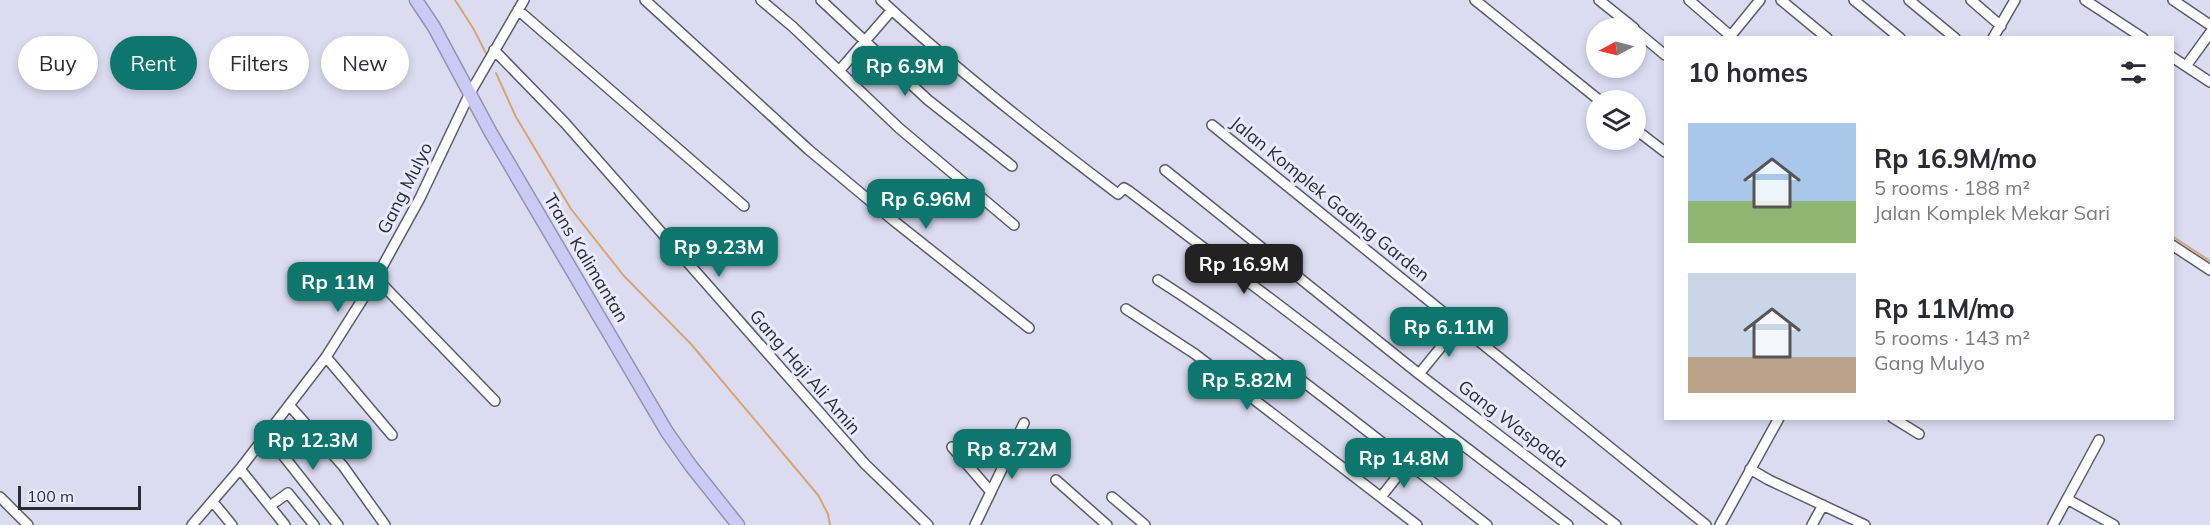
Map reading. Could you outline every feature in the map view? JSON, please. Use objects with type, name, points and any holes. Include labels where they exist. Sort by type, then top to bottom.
[{"type":"highway","name":"Trans Kalimantan","points":[[416,0],[434,27],[491,133],[668,432],[698,475],[738,525]]},
{"type":"street","name":"Gang Mulyo","points":[[192,525],[240,469],[326,357],[376,278],[420,198],[470,93],[524,0]]},
{"type":"street","points":[[645,0],[826,164],[1029,328]]},
{"type":"street","points":[[761,0],[793,27],[899,128],[1014,225]]},
{"type":"street","points":[[821,0],[928,100],[1012,166]]},
{"type":"street","points":[[882,0],[891,11],[947,59],[1084,169],[1118,194],[1124,188],[1129,191],[1568,525]]},
{"type":"street","points":[[1475,0],[1587,90]]},
{"type":"street","points":[[1599,0],[1621,18]]},
{"type":"street","points":[[1689,0],[1730,36]]},
{"type":"street","points":[[1732,36],[1760,0]]},
{"type":"street","points":[[1781,0],[1825,36]]},
{"type":"street","points":[[1854,0],[1898,36]]},
{"type":"street","points":[[1909,0],[1953,36]]},
{"type":"street","points":[[1971,0],[2001,26]]},
{"type":"street","points":[[1994,36],[2015,0]]},
{"type":"street","points":[[2085,0],[2140,36]]},
{"type":"street","points":[[2173,0],[2210,25]]},
{"type":"street","points":[[518,10],[744,206]]},
{"type":"street","points":[[839,71],[891,11]]},
{"type":"street","points":[[2186,66],[2210,33]]},
{"type":"street","points":[[1646,39],[1664,53]]},
{"type":"street","name":"Gang Haji Ali Amin","points":[[493,52],[535,89],[858,457],[928,525]]},
{"type":"street","points":[[2174,58],[2210,82]]},
{"type":"street","name":"Jalan Komplek Gading Garden","points":[[1212,125],[1706,525]]},
{"type":"street","points":[[1646,137],[1664,151]]},
{"type":"street","name":"Gang Waspada","points":[[1165,170],[1419,374],[1616,525]]},
{"type":"street","points":[[2174,246],[2210,270]]},
{"type":"street","points":[[376,278],[495,401]]},
{"type":"street","points":[[1158,280],[1208,312],[1275,360],[1487,525]]},
{"type":"street","points":[[1126,309],[1195,354],[1417,525]]},
{"type":"street","points":[[1419,374],[1459,325]]},
{"type":"street","points":[[326,357],[392,435]]},
{"type":"street","points":[[289,405],[343,466],[385,525]]},
{"type":"street","points":[[1720,525],[1778,420]]},
{"type":"street","points":[[1896,420],[1919,434]]},
{"type":"street","points":[[975,525],[1024,423]]},
{"type":"street","points":[[267,435],[338,525]]},
{"type":"street","points":[[2053,525],[2099,440]]},
{"type":"street","points":[[952,447],[991,492]]},
{"type":"street","points":[[1381,497],[1407,464]]},
{"type":"street","points":[[240,469],[285,525]]},
{"type":"street","points":[[1750,469],[1865,525]]},
{"type":"street","points":[[1056,480],[1107,525]]},
{"type":"street","points":[[270,506],[284,493],[288,493],[314,525]]},
{"type":"street","points":[[0,497],[28,525]]},
{"type":"street","points":[[1112,497],[1145,525]]},
{"type":"street","points":[[2067,499],[2114,525]]},
{"type":"street","points":[[213,502],[232,525]]},
{"type":"street","points":[[1812,525],[1823,505]]},
{"type":"waterway","points":[[455,0],[488,57]]},
{"type":"waterway","points":[[496,73],[516,117],[571,209],[624,276],[691,344],[818,495],[828,514],[830,525]]},
{"type":"waterway","points":[[2174,237],[2210,261]]}]
